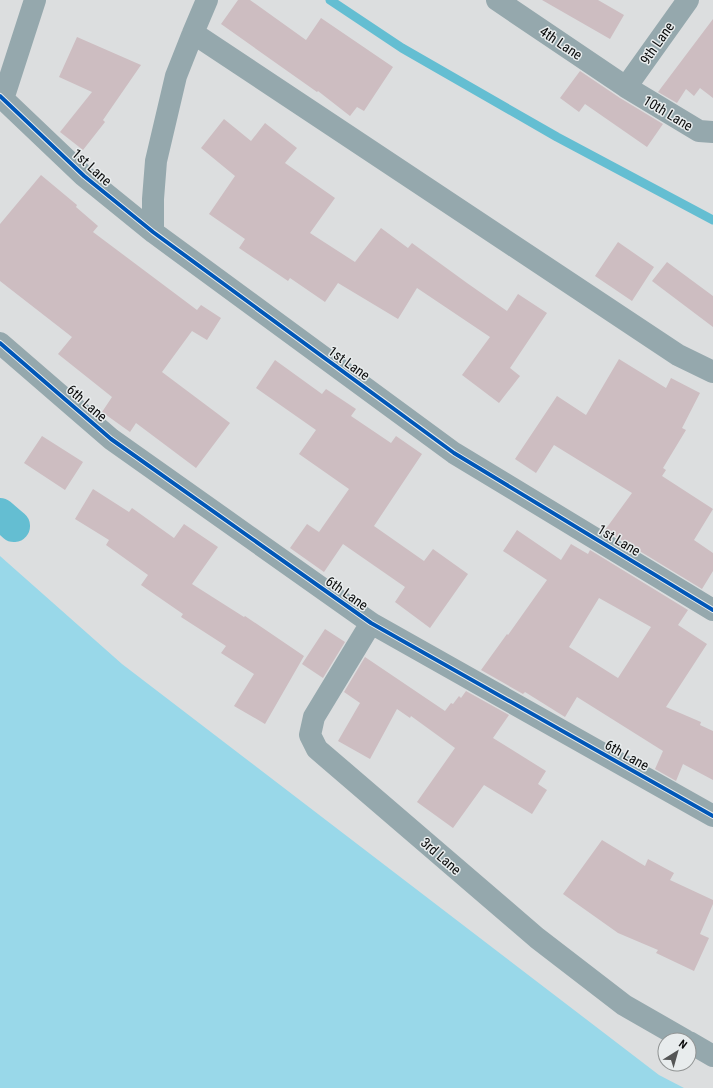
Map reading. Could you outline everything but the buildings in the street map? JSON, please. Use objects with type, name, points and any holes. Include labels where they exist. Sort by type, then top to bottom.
[{"type":"street","points":[[2,97],[35,0]]},
{"type":"street","points":[[152,232],[156,161],[176,76],[207,0]]},
{"type":"street","name":"4th Lane","points":[[497,0],[626,87]]},
{"type":"street","name":"9th Lane","points":[[626,87],[688,0]]},
{"type":"street","points":[[193,33],[678,355],[713,372]]},
{"type":"street","name":"10th Lane","points":[[626,87],[699,131],[713,132]]},
{"type":"street","name":"1st Lane","points":[[2,97],[84,176],[152,232],[454,453],[713,610]]},
{"type":"street","name":"6th Lane","points":[[0,343],[111,439],[371,623],[713,816]]},
{"type":"street","name":"3rd Lane","points":[[371,623],[314,717],[310,735],[317,749],[543,942],[624,1005],[671,1032]]},
{"type":"street","points":[[697,1047],[713,1056]]},
{"type":"shaded area","points":[[0,556],[122,664],[659,1075],[684,1088],[0,1088]]},
{"type":"waterway","points":[[330,0],[402,48],[557,137],[713,220]]},
{"type":"waterway","points":[[0,514],[14,526]]},
{"type":"cycle path","points":[[0,96],[84,176],[153,232],[454,453],[713,610]]},
{"type":"cycle path","points":[[0,343],[111,439],[371,623],[713,816]]}]
